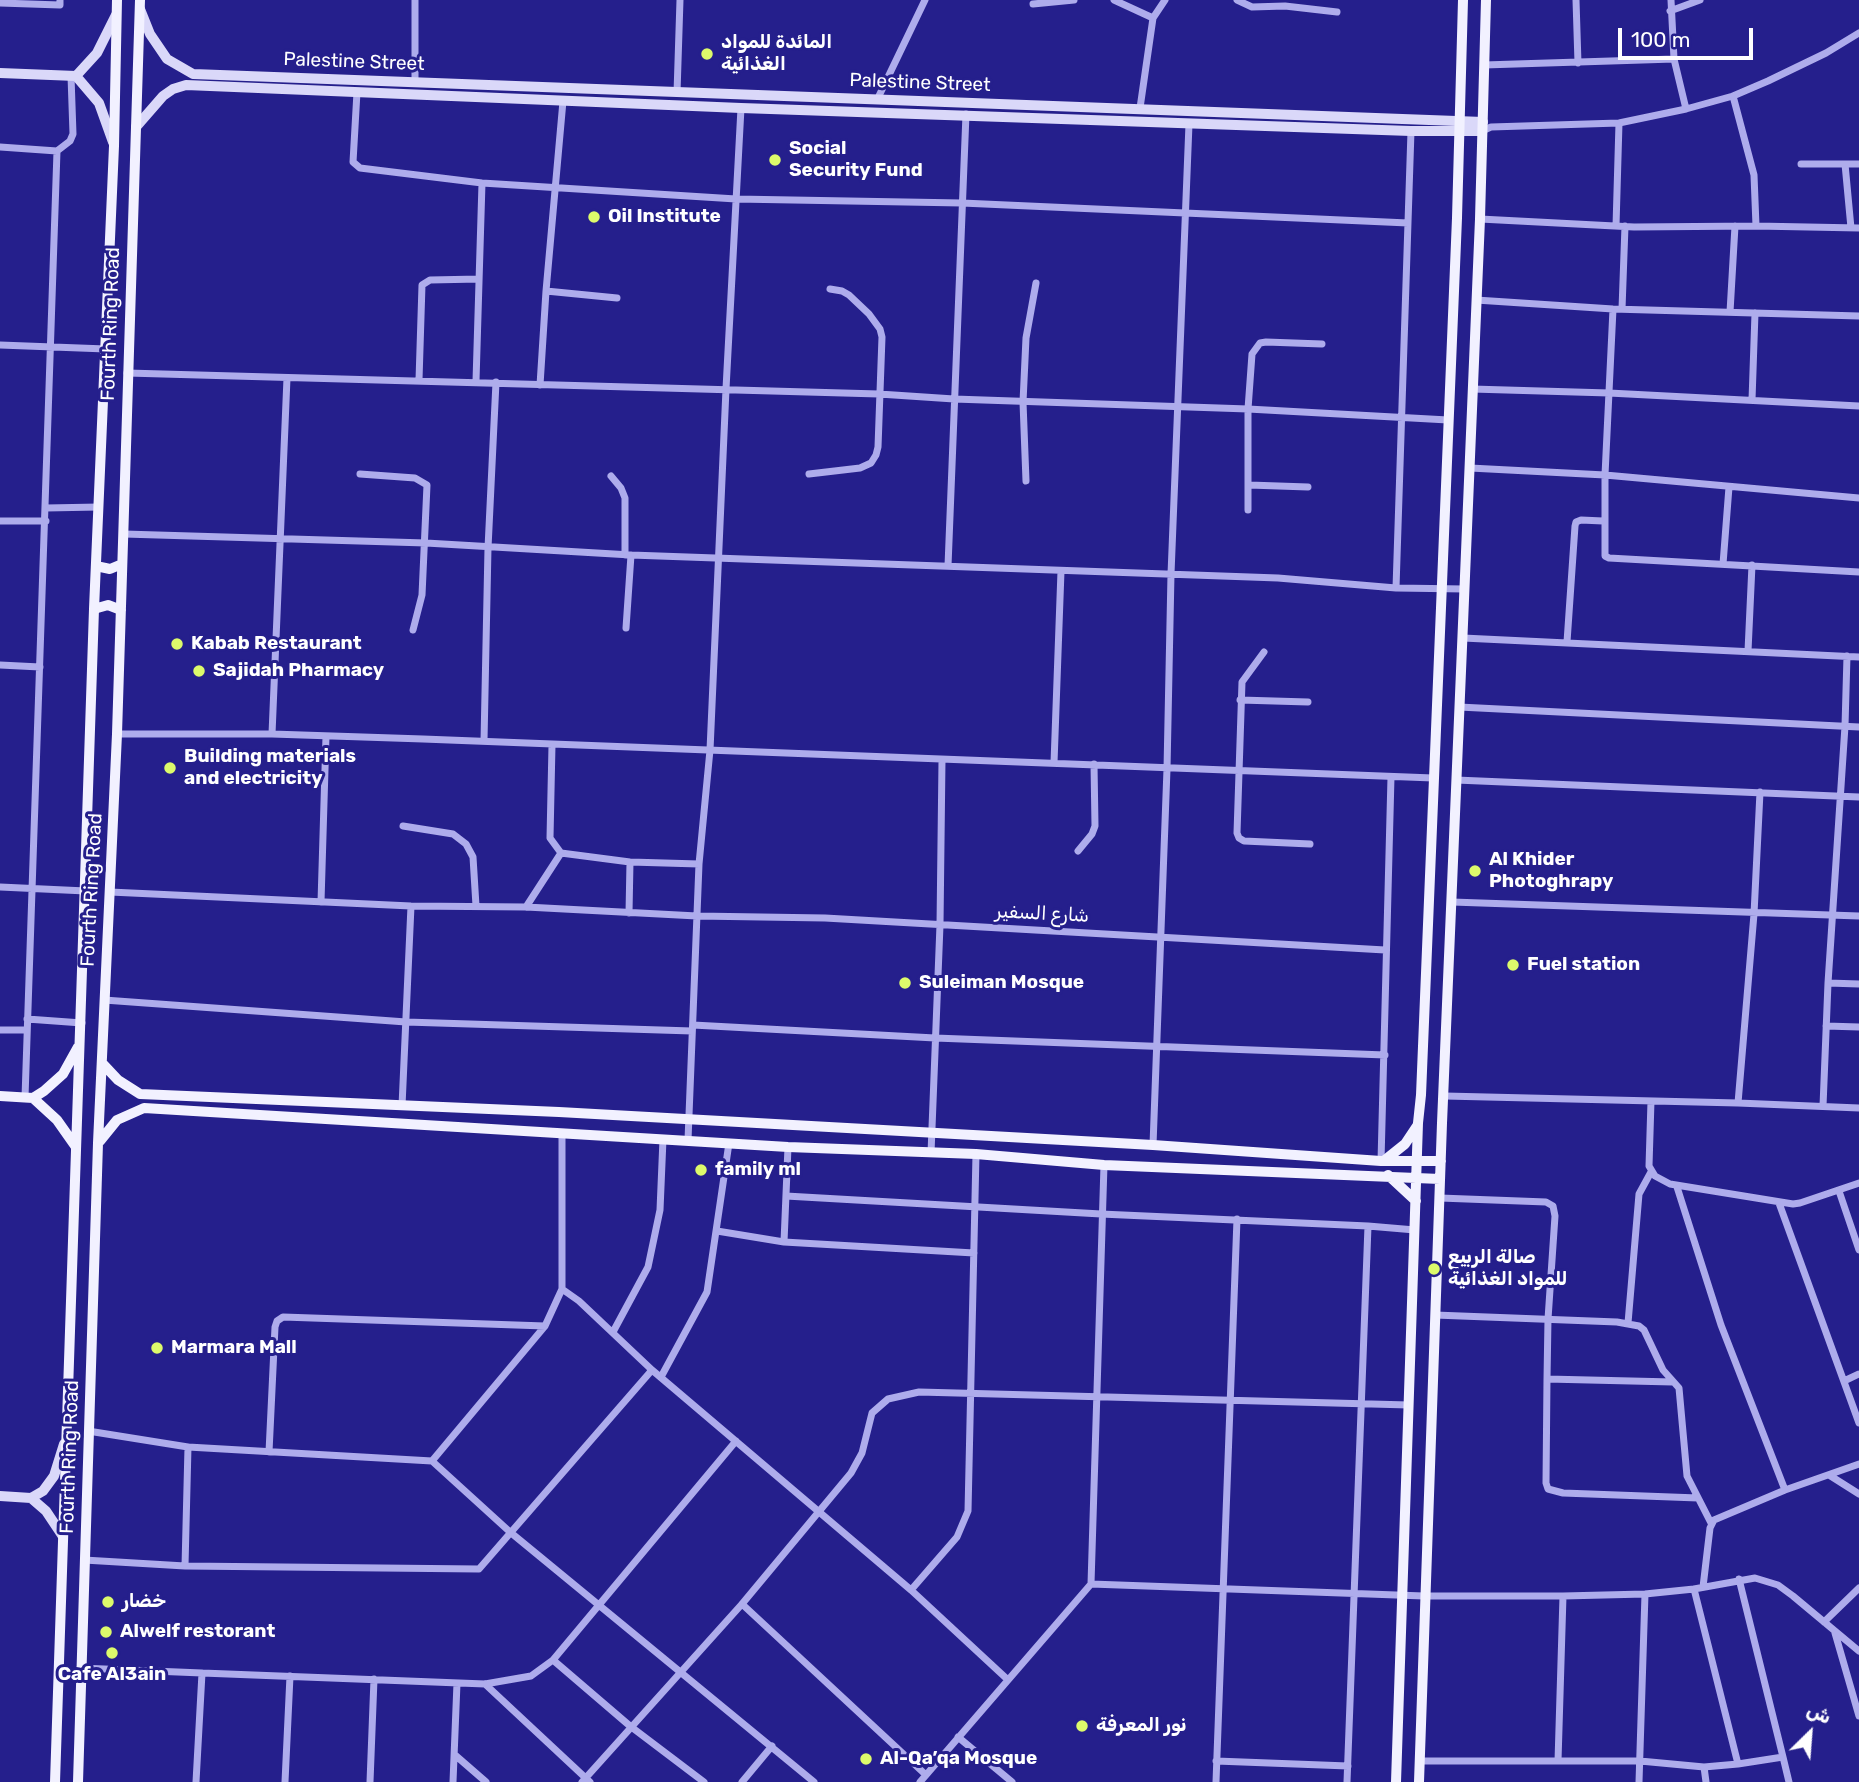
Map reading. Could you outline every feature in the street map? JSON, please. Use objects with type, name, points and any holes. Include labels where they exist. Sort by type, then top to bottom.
[{"type":"main road","points":[[1396,1782],[1418,1124],[1463,0]]},
{"type":"main road","points":[[1419,1782],[1440,1179],[1485,127],[1486,0]]},
{"type":"main road","name":"Fourth Ring Road","points":[[78,1782],[98,1143],[124,534],[140,4]]},
{"type":"main road","name":"Fourth Ring Road","points":[[55,1782],[117,6]]},
{"type":"main road","points":[[96,566],[110,569],[122,564]]},
{"type":"main road","points":[[94,609],[108,605],[121,610]]},
{"type":"main road","points":[[0,1096],[29,1097],[54,1083],[71,1063],[81,1040]]},
{"type":"main road","points":[[102,1063],[118,1080],[140,1094],[932,1133],[1383,1161],[1441,1161]]},
{"type":"main road","points":[[29,1097],[57,1120],[76,1147]]},
{"type":"main road","points":[[98,1143],[117,1120],[144,1108],[408,1126],[788,1147],[976,1154],[1104,1165],[1440,1179]]},
{"type":"main road","points":[[1383,1161],[1405,1144],[1418,1124]]},
{"type":"main road","points":[[835,1129],[835,1149]]},
{"type":"main road","points":[[1238,1151],[1238,1170]]},
{"type":"main road","points":[[1388,1175],[1416,1201]]},
{"type":"main road","points":[[61,1550],[84,1555]]},
{"type":"main road","points":[[60,1602],[71,1598],[83,1603]]},
{"type":"street","points":[[0,3],[60,5],[60,0]]},
{"type":"street","points":[[415,0],[415,82]]},
{"type":"street","points":[[677,93],[680,0]]},
{"type":"street","points":[[877,100],[925,0]]},
{"type":"street","points":[[1033,4],[1074,0]]},
{"type":"street","points":[[1114,0],[1153,18]]},
{"type":"street","points":[[1140,108],[1153,18],[1165,0]]},
{"type":"street","points":[[1237,0],[1250,7],[1280,6],[1337,12]]},
{"type":"street","points":[[1576,0],[1578,63]]},
{"type":"street","points":[[1671,0],[1674,59],[1686,109]]},
{"type":"street","points":[[1670,11],[1700,0]]},
{"type":"street","name":"Palestine Street","points":[[140,4],[150,34],[167,59],[193,74],[1140,108],[1485,127]]},
{"type":"street","points":[[0,147],[57,151],[70,141],[73,136],[74,76],[97,53],[112,26],[117,6]]},
{"type":"street","points":[[1485,127],[1619,123],[1686,109],[1732,96],[1826,53],[1859,33]]},
{"type":"street","points":[[1484,65],[1674,59]]},
{"type":"street","points":[[0,73],[74,76],[99,103],[114,146]]},
{"type":"street","name":"Palestine Street","points":[[136,127],[163,96],[186,85],[1189,124],[1410,131],[1459,127]]},
{"type":"street","points":[[357,92],[354,165],[360,168],[482,183],[736,199],[962,203],[1408,223]]},
{"type":"street","points":[[1732,96],[1754,175],[1756,226]]},
{"type":"street","points":[[789,109],[790,97]]},
{"type":"street","points":[[540,385],[563,101]]},
{"type":"street","points":[[688,1140],[699,864],[710,750],[741,108]]},
{"type":"street","points":[[948,566],[966,114]]},
{"type":"street","points":[[1619,123],[1622,309]]},
{"type":"street","points":[[1153,1145],[1167,769],[1171,574],[1189,124]]},
{"type":"street","points":[[1396,588],[1410,131]]},
{"type":"street","points":[[29,1097],[27,1019],[57,151]]},
{"type":"street","points":[[1801,164],[1859,164]]},
{"type":"street","points":[[1480,219],[1621,226],[1855,228],[1845,164]]},
{"type":"street","points":[[476,381],[482,183]]},
{"type":"street","points":[[1730,312],[1735,226]]},
{"type":"street","points":[[419,380],[422,285],[430,280],[479,279]]},
{"type":"street","points":[[1026,481],[1023,402],[1027,332],[1036,283]]},
{"type":"street","points":[[809,474],[860,468],[872,463],[878,447],[882,337],[880,330],[876,322],[849,295],[830,289]]},
{"type":"street","points":[[546,291],[617,298]]},
{"type":"street","points":[[1476,300],[1613,309],[1859,316]]},
{"type":"street","points":[[1613,309],[1603,553],[1609,558],[1859,572]]},
{"type":"street","points":[[1752,400],[1755,313]]},
{"type":"street","points":[[1248,510],[1248,409],[1252,354],[1260,343],[1266,342],[1322,344]]},
{"type":"street","points":[[0,345],[106,349]]},
{"type":"street","points":[[127,373],[879,394],[1448,420]]},
{"type":"street","points":[[272,734],[287,378]]},
{"type":"street","points":[[484,741],[488,548],[496,382]]},
{"type":"street","points":[[1472,389],[1859,406]]},
{"type":"street","points":[[1470,468],[1605,475],[1859,498]]},
{"type":"street","points":[[360,474],[415,478],[427,485],[422,595],[413,630]]},
{"type":"street","points":[[611,476],[625,498],[628,555],[626,628]]},
{"type":"street","points":[[1249,485],[1308,487]]},
{"type":"street","points":[[1723,564],[1729,487]]},
{"type":"street","points":[[46,508],[99,507]]},
{"type":"street","points":[[0,521],[46,521]]},
{"type":"street","points":[[1567,642],[1576,522],[1603,521]]},
{"type":"street","points":[[124,534],[1278,578],[1396,588],[1465,589]]},
{"type":"street","points":[[1748,651],[1752,565]]},
{"type":"street","points":[[1054,763],[1061,571]]},
{"type":"street","points":[[1463,638],[1859,657]]},
{"type":"street","points":[[1264,652],[1242,682],[1237,833],[1239,838],[1252,842],[1310,844]]},
{"type":"street","points":[[1823,1106],[1847,656]]},
{"type":"street","points":[[0,665],[40,667]]},
{"type":"street","points":[[1240,699],[1308,702]]},
{"type":"street","points":[[1459,707],[1859,727]]},
{"type":"street","points":[[117,734],[272,734],[484,741],[1433,778]]},
{"type":"street","points":[[321,902],[326,736]]},
{"type":"street","points":[[552,744],[550,838],[561,853],[631,862],[699,864]]},
{"type":"street","points":[[931,1153],[940,925],[942,760]]},
{"type":"street","points":[[1078,851],[1095,826],[1094,764]]},
{"type":"street","points":[[1383,1161],[1385,950],[1391,777]]},
{"type":"street","points":[[1456,779],[1859,797]]},
{"type":"street","points":[[1738,1103],[1754,914],[1759,792]]},
{"type":"street","points":[[403,826],[453,834],[466,844],[473,857],[475,906]]},
{"type":"street","points":[[526,907],[561,853]]},
{"type":"street","points":[[629,913],[631,862]]},
{"type":"street","points":[[0,887],[86,891]]},
{"type":"street","name":"شارع السفير","points":[[110,892],[411,906],[526,907],[697,916],[825,918],[1385,950]]},
{"type":"street","points":[[1452,902],[1859,916]]},
{"type":"street","points":[[402,1106],[411,906]]},
{"type":"street","points":[[1828,983],[1859,984]]},
{"type":"street","points":[[104,1000],[406,1022],[693,1028],[1385,1055]]},
{"type":"street","points":[[27,1019],[82,1023]]},
{"type":"street","points":[[1826,1026],[1859,1027]]},
{"type":"street","points":[[0,1030],[27,1030]]},
{"type":"street","points":[[1445,1096],[1859,1108]]},
{"type":"street","points":[[1651,1101],[1649,1166],[1651,1172],[1677,1187],[1800,1203],[1859,1183]]},
{"type":"street","points":[[432,1461],[545,1326],[562,1289],[562,1133]]},
{"type":"street","points":[[613,1332],[648,1267],[660,1210],[663,1139]]},
{"type":"street","points":[[661,1377],[707,1292],[729,1143]]},
{"type":"street","points":[[784,1242],[788,1147]]},
{"type":"street","points":[[912,1590],[957,1537],[968,1511],[976,1154]]},
{"type":"street","points":[[742,1604],[923,1779],[1091,1584],[1104,1165]]},
{"type":"street","points":[[1628,1323],[1639,1194],[1651,1172]]},
{"type":"street","points":[[1677,1187],[1721,1325],[1785,1490]]},
{"type":"street","points":[[1839,1191],[1859,1250]]},
{"type":"street","points":[[786,1196],[1415,1230]]},
{"type":"street","points":[[1440,1198],[1546,1202],[1553,1206],[1555,1216],[1548,1319],[1548,1489],[1563,1493],[1698,1497]]},
{"type":"street","points":[[1779,1202],[1859,1423]]},
{"type":"street","points":[[1216,1782],[1237,1219]]},
{"type":"street","points":[[1347,1782],[1368,1226]]},
{"type":"street","points":[[717,1231],[784,1242],[974,1253]]},
{"type":"street","points":[[562,1289],[579,1301],[652,1370],[912,1590],[1007,1679]]},
{"type":"street","points":[[1436,1315],[1628,1323],[1639,1326],[1644,1330],[1663,1370],[1681,1393],[1687,1476],[1712,1523]]},
{"type":"street","points":[[269,1452],[275,1327],[277,1321],[283,1317],[545,1326]]},
{"type":"street","points":[[84,1555],[185,1566],[473,1570],[484,1566],[510,1532],[652,1370]]},
{"type":"street","points":[[1844,1381],[1859,1374]]},
{"type":"street","points":[[1547,1379],[1673,1382]]},
{"type":"street","points":[[485,1684],[586,1781],[630,1726],[742,1604],[858,1463],[872,1413],[887,1399],[919,1392],[1409,1405]]},
{"type":"street","points":[[88,1431],[188,1447],[432,1461],[510,1532],[814,1782]]},
{"type":"street","points":[[0,1496],[30,1498],[43,1491],[51,1481],[66,1438]]},
{"type":"street","points":[[80,1668],[485,1684],[526,1678],[553,1660],[736,1441]]},
{"type":"street","points":[[185,1566],[188,1447]]},
{"type":"street","points":[[1703,1587],[1712,1523],[1716,1518],[1859,1464]]},
{"type":"street","points":[[1829,1475],[1859,1494]]},
{"type":"street","points":[[30,1498],[46,1511],[62,1535]]},
{"type":"street","points":[[1091,1584],[1424,1596],[1563,1596],[1645,1594],[1694,1589],[1755,1577],[1778,1585],[1859,1651]]},
{"type":"street","points":[[1739,1579],[1789,1782]]},
{"type":"street","points":[[1824,1622],[1859,1588]]},
{"type":"street","points":[[1694,1589],[1738,1764]]},
{"type":"street","points":[[1639,1782],[1645,1594]]},
{"type":"street","points":[[1558,1761],[1563,1596]]},
{"type":"street","points":[[1835,1632],[1859,1716]]},
{"type":"street","points":[[553,1660],[630,1726],[704,1782]]},
{"type":"street","points":[[196,1782],[202,1673]]},
{"type":"street","points":[[285,1782],[290,1676]]},
{"type":"street","points":[[369,1782],[374,1679]]},
{"type":"street","points":[[453,1782],[457,1683]]},
{"type":"street","points":[[958,1737],[1012,1782]]},
{"type":"street","points":[[742,1782],[772,1746]]},
{"type":"street","points":[[455,1755],[486,1782]]},
{"type":"street","points":[[1420,1761],[1640,1761],[1704,1767],[1783,1757]]},
{"type":"street","points":[[1216,1761],[1348,1766]]},
{"type":"street","points":[[1704,1767],[1706,1782]]},
{"type":"place","name":"المائدة للمواد الغذائية","points":[[707,54]]},
{"type":"place","name":"Social Security Fund","points":[[775,160]]},
{"type":"place","name":"Oil Institute","points":[[594,217]]},
{"type":"place","name":"Kabab Restaurant","points":[[177,644]]},
{"type":"place","name":"Sajidah Pharmacy","points":[[199,671]]},
{"type":"place","name":"Building materials and electricity","points":[[170,768]]},
{"type":"place","name":"Al Khider Photoghrapy","points":[[1475,871]]},
{"type":"place","name":"Fuel station","points":[[1513,965]]},
{"type":"place","name":"Suleiman Mosque","points":[[905,983]]},
{"type":"place","name":"family ml","points":[[701,1170]]},
{"type":"place","name":"صالة الربيع للمواد الغذائية","points":[[1434,1269]]},
{"type":"place","name":"Marmara Mall","points":[[157,1348]]},
{"type":"place","name":"خضار","points":[[108,1602]]},
{"type":"place","name":"Alwelf restorant","points":[[106,1632]]},
{"type":"place","name":"Cafe Al3ain","points":[[112,1653]]},
{"type":"place","name":"نور المعرفة","points":[[1082,1726]]},
{"type":"place","name":"Al-Qa’qa Mosque","points":[[866,1759]]}]
